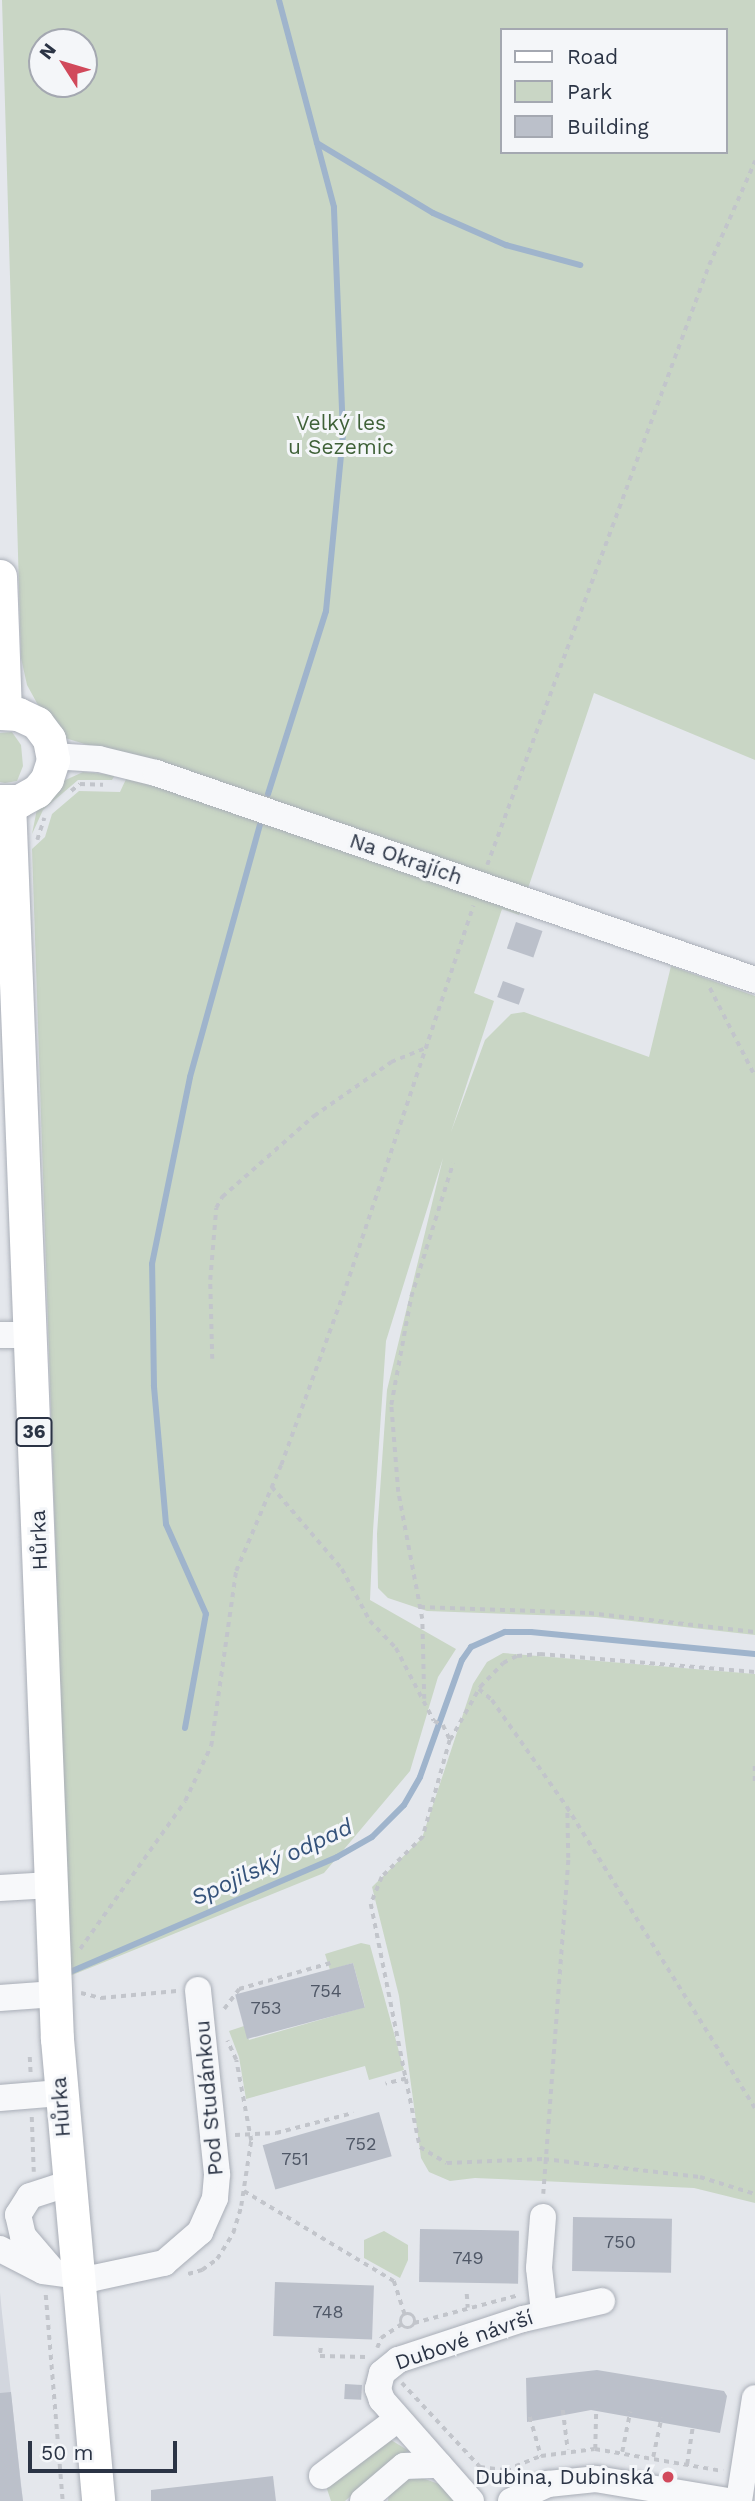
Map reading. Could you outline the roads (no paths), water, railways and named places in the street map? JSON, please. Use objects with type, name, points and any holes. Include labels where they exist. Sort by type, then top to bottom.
[{"type":"main road","points":[[0,576],[2,713],[37,723],[47,734],[53,756],[41,788],[29,797],[5,802]]},
{"type":"main road","name":"Hůrka","points":[[5,802],[11,841],[15,1335],[51,1885],[68,2277],[98,2501]]},
{"type":"street","name":"Na Okrajích","points":[[53,756],[124,764],[755,980]]},
{"type":"street","points":[[0,1888],[51,1885]]},
{"type":"street","points":[[0,1998],[55,1979]]},
{"type":"street","name":"Pod Studánkou","points":[[68,2277],[148,2268],[187,2247],[209,2216],[215,2198],[216,2157],[190,1989]]},
{"type":"street","points":[[0,2098],[60,2093]]},
{"type":"street","points":[[66,2184],[30,2196],[18,2220],[27,2241],[68,2277]]},
{"type":"street","name":"Dubové návrší","points":[[543,2217],[543,2303]]},
{"type":"street","points":[[0,2249],[68,2277]]},
{"type":"street","name":"Dubové návrší","points":[[471,2501],[398,2420],[379,2394],[384,2370],[398,2360],[543,2303],[602,2301]]},
{"type":"street","points":[[739,2501],[755,2398]]},
{"type":"street","points":[[322,2476],[398,2420]]},
{"type":"street","points":[[363,2501],[404,2466],[421,2462],[439,2465]]},
{"type":"street","points":[[516,2498],[548,2484],[596,2479],[727,2501]]},
{"type":"waterway","points":[[268,794],[326,611],[343,434],[334,207],[279,0]]},
{"type":"waterway","points":[[317,143],[433,213],[506,245],[580,265]]},
{"type":"waterway","points":[[185,1728],[206,1614],[166,1524],[154,1386],[152,1264],[190,1077],[260,825]]},
{"type":"waterway","name":"Spojilský odpad","points":[[70,1972],[337,1857],[372,1837],[404,1805],[420,1777],[462,1660],[471,1647],[505,1632],[531,1632],[755,1654]]},
{"type":"place","name":"Dubina, Dubinská","points":[[668,2477]]},
{"type":"park label","name":"Velký les u Sezemic","points":[[341,435]]}]
